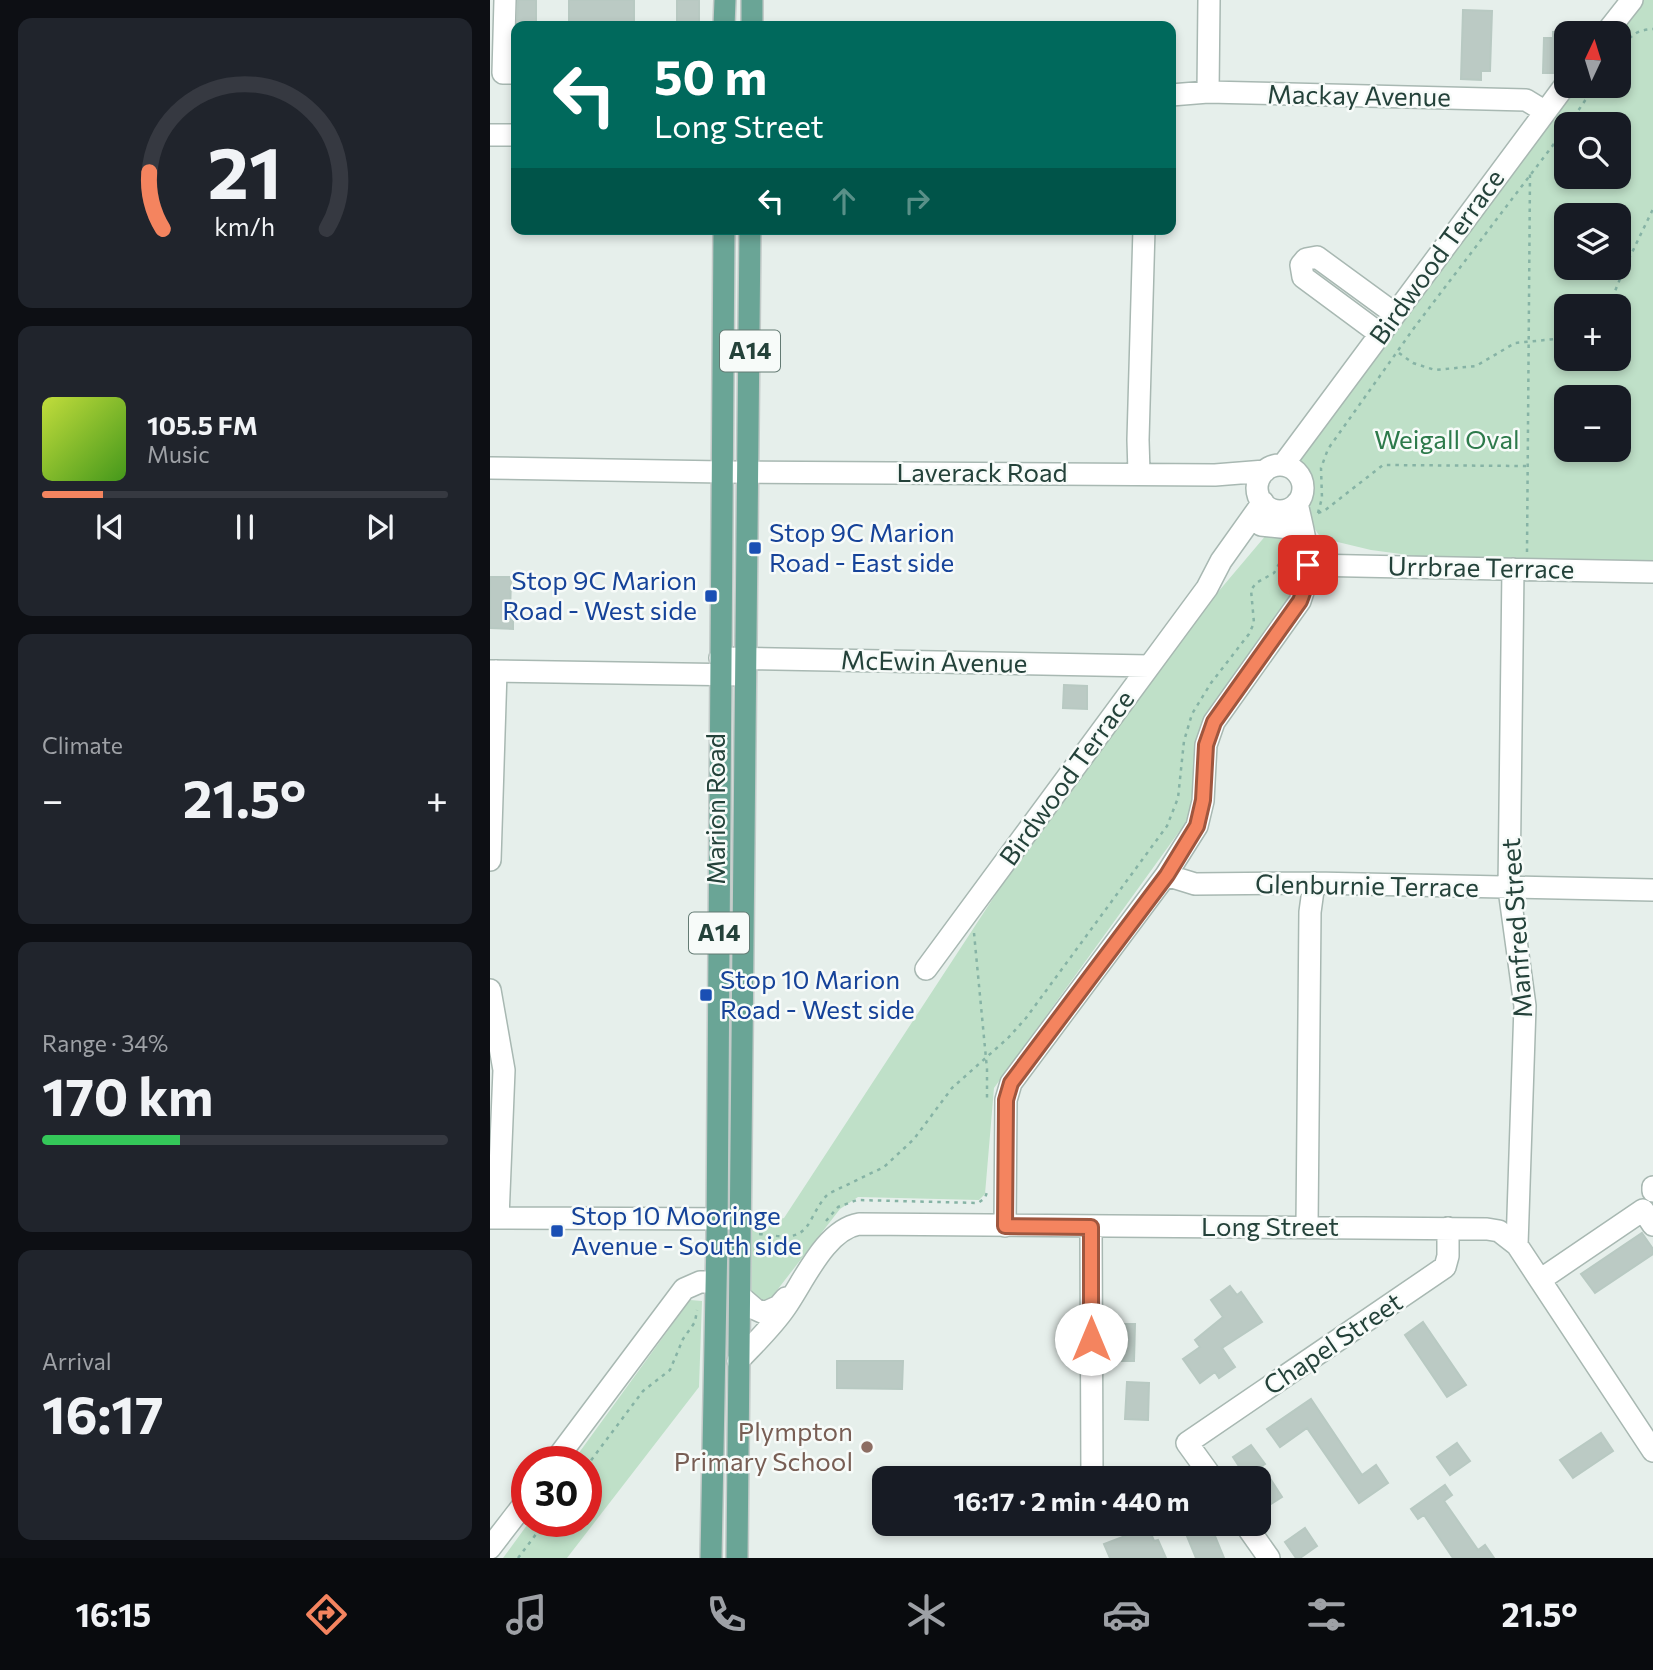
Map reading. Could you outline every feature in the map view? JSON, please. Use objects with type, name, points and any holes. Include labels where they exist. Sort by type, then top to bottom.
[{"type":"main road","points":[[724,21],[725,0]]},
{"type":"main road","points":[[751,21],[752,0]]},
{"type":"main road","name":"Marion Road","points":[[711,1558],[717,1219],[724,235]]},
{"type":"main road","name":"Marion Road","points":[[737,1558],[738,1361],[747,1226],[745,667],[750,235]]},
{"type":"street","points":[[505,0],[503,73],[511,73]]},
{"type":"street","points":[[1208,92],[1209,0]]},
{"type":"street","points":[[1615,21],[1632,0]]},
{"type":"street","name":"Mackay Avenue","points":[[1176,95],[1208,92],[1526,100],[1544,111]]},
{"type":"street","name":"Birdwood Terrace","points":[[926,969],[1207,588],[1221,561],[1278,501],[1308,432],[1555,98]]},
{"type":"street","points":[[490,135],[511,135]]},
{"type":"street","points":[[1139,473],[1143,235]]},
{"type":"street","points":[[1380,334],[1303,277],[1301,265],[1306,259],[1317,257],[1395,314]]},
{"type":"street","name":"Laverack Road","points":[[490,468],[1215,475],[1278,501]]},
{"type":"street","points":[[1005,1226],[1006,1100],[1011,1083],[1167,875],[1197,826],[1203,800],[1206,745],[1214,722],[1300,601],[1307,582],[1308,565],[1278,501]]},
{"type":"street","name":"Urrbrae Terrace","points":[[1308,565],[1520,562],[1653,572]]},
{"type":"street","name":"Manfred Street","points":[[1517,1245],[1525,1006],[1509,889],[1520,562]]},
{"type":"street","name":"McEwin Avenue","points":[[493,671],[720,667],[1149,666]]},
{"type":"street","points":[[490,860],[493,671]]},
{"type":"street","name":"Glenburnie Terrace","points":[[1167,875],[1195,884],[1314,883],[1653,890]]},
{"type":"street","points":[[1307,1226],[1310,912],[1314,883]]},
{"type":"street","points":[[490,990],[503,1070],[494,1218],[717,1219],[747,1226]]},
{"type":"street","points":[[1540,1280],[1651,1202]]},
{"type":"street","name":"Long Street","points":[[741,1297],[755,1309],[764,1312],[779,1306],[836,1234],[846,1226],[859,1224],[1448,1228],[1499,1231],[1517,1245]]},
{"type":"street","points":[[1091,1227],[1092,1466]]},
{"type":"street","name":"Chapel Street","points":[[1204,1466],[1187,1443],[1445,1267],[1448,1256],[1448,1228]]},
{"type":"street","points":[[1517,1245],[1653,1451]]},
{"type":"street","points":[[566,1446],[684,1289],[690,1284],[715,1282]]},
{"type":"street","name":"Long Street","points":[[738,1361],[785,1308],[799,1284]]},
{"type":"street","points":[[490,1548],[511,1521]]},
{"type":"street","points":[[1253,1536],[1269,1558]]},
{"type":"path","points":[[1631,36],[1641,29],[1653,29]]},
{"type":"path","points":[[1528,466],[1383,464],[1317,515],[1322,498],[1321,468],[1328,450],[1554,143]]},
{"type":"path","points":[[1520,562],[1528,466],[1530,174]]},
{"type":"path","points":[[1614,294],[1653,209]]},
{"type":"path","points":[[1398,352],[1413,363],[1435,370],[1476,366],[1515,343],[1554,340]]},
{"type":"path","points":[[747,1226],[789,1237],[801,1234],[807,1229],[822,1200],[851,1182],[884,1167],[914,1139],[952,1088],[1008,1038],[1026,1018],[1167,826],[1178,798],[1184,741],[1192,714],[1211,683],[1250,634],[1254,622],[1251,590],[1256,583],[1275,573],[1278,501]]},
{"type":"path","points":[[964,919],[975,936],[986,1057]]},
{"type":"path","points":[[602,1446],[643,1391],[670,1370],[683,1339],[695,1322],[698,1304]]},
{"type":"path","points":[[518,1558],[534,1537]]},
{"type":"green space","name":"Weigall Oval","points":[[1632,0],[1653,0],[1653,571],[1513,569],[1371,550],[1321,538],[1297,503],[1302,488],[1298,473],[1308,432],[1557,98],[1631,98],[1631,21],[1624,21]]},
{"type":"green space","points":[[1267,534],[1281,537],[1288,564],[1291,597],[1201,727],[1189,818],[994,1088],[985,1194],[979,1200],[858,1197],[840,1209],[764,1307],[749,1296],[749,1227],[784,1218],[1009,874],[1218,592]]},
{"type":"green space","points":[[690,1300],[702,1301],[699,1387],[602,1513],[602,1446],[584,1446]]},
{"type":"green space","points":[[518,1537],[583,1537],[567,1558],[503,1558]]},
{"type":"building","points":[[518,0],[536,0],[536,21],[517,21]]},
{"type":"building","points":[[569,0],[634,0],[634,21],[569,21]]},
{"type":"building","points":[[677,0],[699,0],[699,21],[677,21]]},
{"type":"building","points":[[1463,10],[1492,11],[1490,71],[1481,71],[1481,80],[1461,79]]},
{"type":"building","points":[[1554,32],[1554,73],[1543,73],[1544,38],[1553,38]]},
{"type":"building","points":[[490,577],[511,577],[510,615],[513,615],[513,629],[490,628]]},
{"type":"building","points":[[1064,685],[1087,686],[1087,709],[1063,708]]},
{"type":"building","points":[[1642,1233],[1653,1249],[1653,1254],[1595,1293],[1581,1274]]},
{"type":"building","points":[[1230,1286],[1237,1295],[1241,1292],[1262,1322],[1222,1348],[1235,1367],[1219,1378],[1215,1372],[1200,1383],[1183,1359],[1200,1347],[1195,1340],[1223,1317],[1211,1300]]},
{"type":"building","points":[[1423,1322],[1466,1385],[1447,1397],[1405,1335]]},
{"type":"building","points":[[1123,1324],[1135,1324],[1134,1361],[1122,1361]]},
{"type":"building","points":[[837,1361],[903,1361],[902,1389],[837,1388]]},
{"type":"building","points":[[1127,1382],[1149,1383],[1148,1420],[1125,1419]]},
{"type":"building","points":[[1311,1399],[1362,1475],[1376,1465],[1388,1483],[1359,1503],[1307,1428],[1280,1447],[1267,1429]]},
{"type":"building","points":[[1601,1433],[1613,1451],[1573,1478],[1560,1460]]},
{"type":"building","points":[[1457,1443],[1470,1461],[1450,1475],[1437,1457]]},
{"type":"building","points":[[1251,1445],[1265,1464],[1239,1466],[1233,1457]]},
{"type":"building","points":[[1271,1480],[1282,1497],[1271,1504]]},
{"type":"building","points":[[1445,1485],[1452,1495],[1444,1501],[1478,1550],[1485,1545],[1494,1558],[1453,1558],[1424,1515],[1418,1519],[1411,1509]]},
{"type":"building","points":[[1305,1528],[1317,1546],[1296,1558],[1285,1542]]},
{"type":"building","points":[[1125,1536],[1152,1536],[1154,1541],[1158,1540],[1166,1558],[1110,1558],[1104,1544]]},
{"type":"building","points":[[1187,1536],[1215,1536],[1224,1558],[1196,1558]]},
{"type":"place","name":"Stop 9C Marion Road - East side","points":[[755,548]]},
{"type":"place","name":"Stop 9C Marion Road - West side","points":[[711,596]]},
{"type":"place","name":"Stop 10 Marion Road - West side","points":[[706,995]]},
{"type":"place","name":"Stop 10 Mooringe Avenue - South side","points":[[557,1231]]},
{"type":"place","name":"Plympton Primary School","points":[[867,1447]]},
{"type":"route","points":[[1091,1339],[1091,1227],[1005,1226],[1006,1100],[1011,1083],[1167,875],[1197,826],[1203,800],[1206,745],[1214,722],[1300,601],[1307,582],[1308,565]]}]
